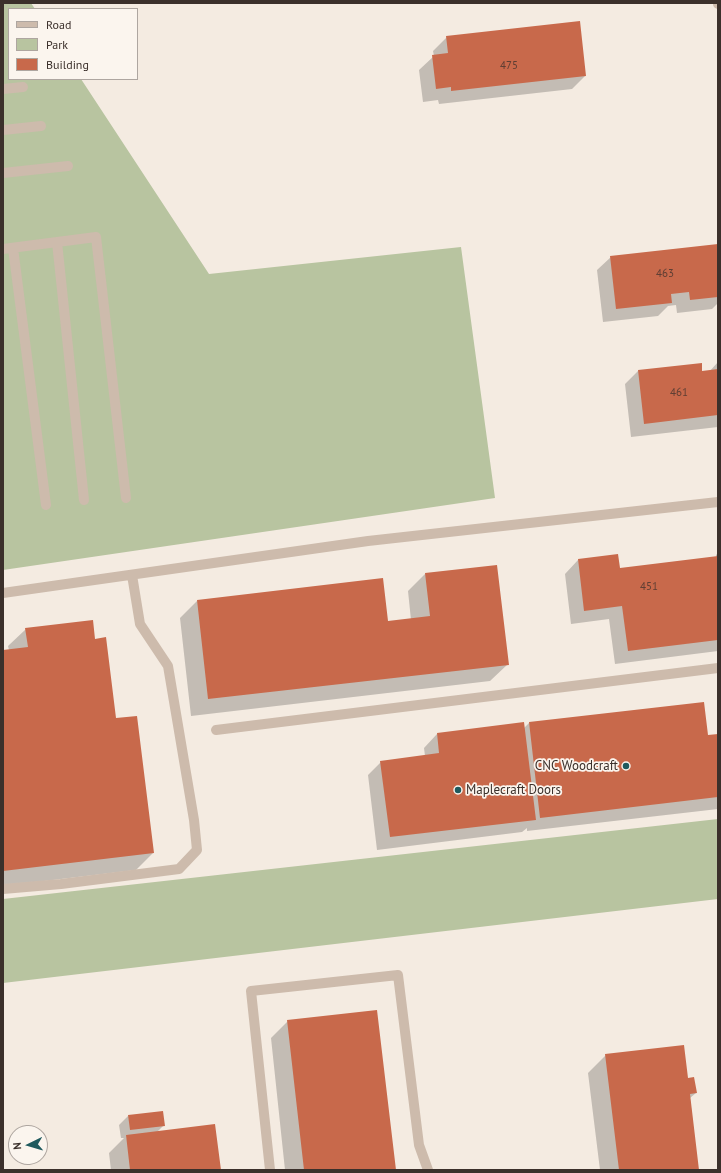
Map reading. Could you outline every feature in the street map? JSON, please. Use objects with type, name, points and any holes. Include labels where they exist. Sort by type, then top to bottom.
[{"type":"lane","points":[[3,90],[23,87]]},
{"type":"lane","points":[[3,130],[41,126]]},
{"type":"lane","points":[[3,173],[68,166]]},
{"type":"lane","points":[[46,505],[8,248],[96,237],[126,498]]},
{"type":"lane","points":[[56,242],[84,500]]},
{"type":"lane","points":[[3,593],[368,541],[718,502]]},
{"type":"lane","points":[[3,889],[61,884],[179,869],[197,850],[194,820],[168,666],[140,624],[132,575]]},
{"type":"lane","points":[[216,730],[718,668]]},
{"type":"lane","points":[[270,1170],[251,991],[398,975],[419,1145],[428,1170]]},
{"type":"green space","points":[[3,3],[31,3],[34,8],[8,8],[8,80],[82,80],[209,274],[461,247],[495,498],[3,570]]},
{"type":"green space","points":[[718,819],[718,899],[3,983],[3,899]]},
{"type":"building","points":[[580,21],[586,76],[451,91],[451,87],[436,89],[432,55],[448,53],[446,36]]},
{"type":"building","points":[[718,244],[718,297],[690,300],[689,292],[671,294],[672,303],[616,309],[610,256]]},
{"type":"building","points":[[702,363],[702,371],[718,369],[718,415],[644,424],[638,370]]},
{"type":"building","points":[[618,554],[620,568],[718,556],[718,640],[628,651],[622,606],[584,611],[578,559]]},
{"type":"building","points":[[497,565],[509,665],[208,699],[197,600],[383,578],[388,621],[430,616],[425,573]]},
{"type":"building","points":[[93,620],[95,639],[106,637],[116,718],[137,716],[154,853],[3,871],[3,650],[28,647],[25,628]]},
{"type":"building","name":"CNC Woodcraft","points":[[704,702],[708,735],[718,734],[718,797],[540,818],[529,722]]},
{"type":"building","name":"Maplecraft Doors","points":[[524,722],[536,820],[390,837],[380,761],[439,753],[437,733]]},
{"type":"building","points":[[377,1010],[396,1170],[304,1170],[287,1020]]},
{"type":"building","points":[[684,1045],[688,1078],[694,1077],[697,1093],[690,1094],[699,1170],[619,1170],[605,1054]]},
{"type":"building","points":[[163,1111],[165,1126],[130,1130],[128,1115]]},
{"type":"building","points":[[215,1124],[221,1170],[130,1170],[126,1135]]},
{"type":"place","name":"CNC Woodcraft","points":[[626,766]]},
{"type":"place","name":"Maplecraft Doors","points":[[458,790]]}]
